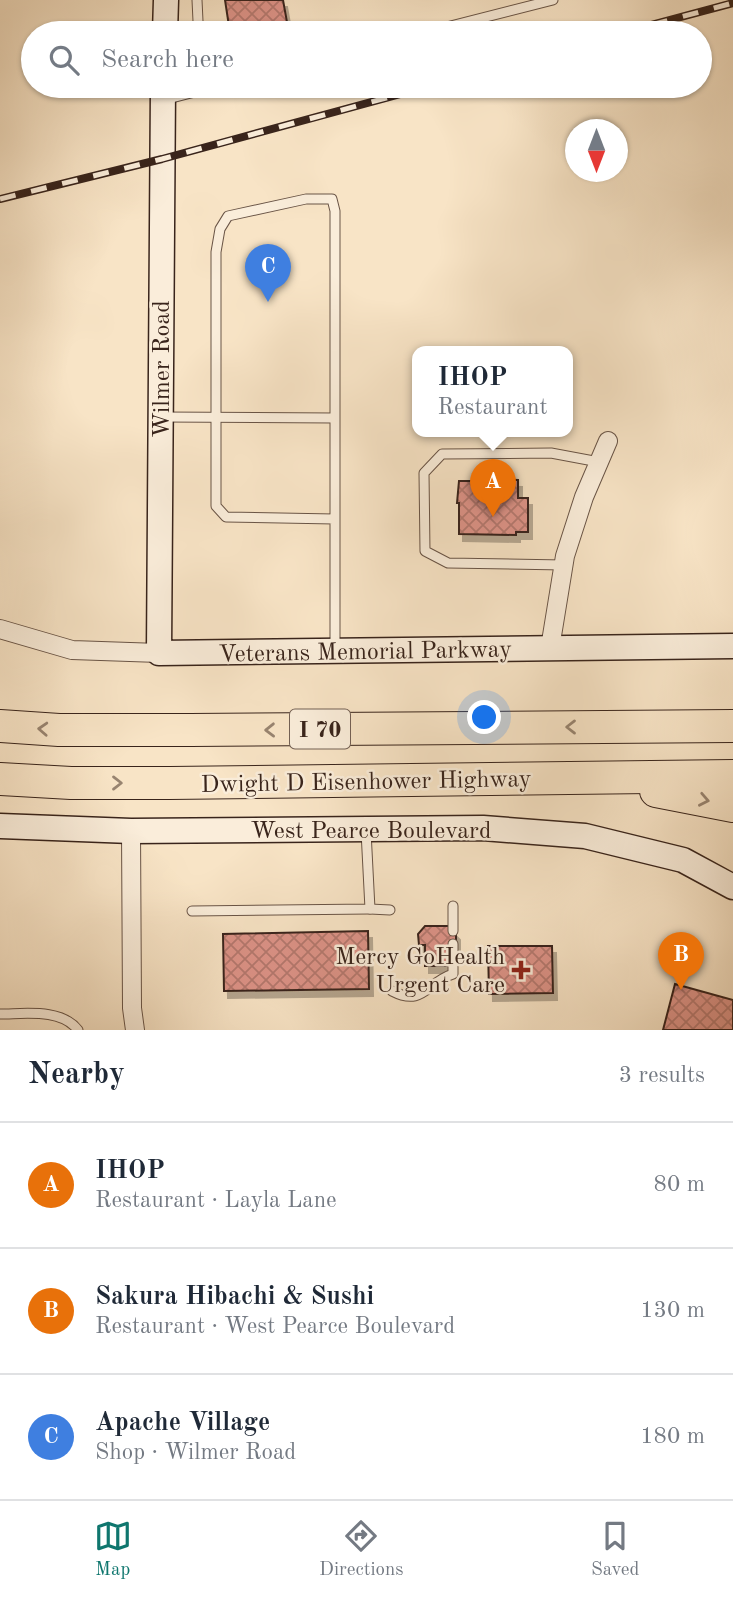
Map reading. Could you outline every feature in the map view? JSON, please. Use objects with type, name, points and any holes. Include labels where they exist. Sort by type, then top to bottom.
[{"type":"highway","name":"Dwight D Eisenhower Highway","points":[[0,726],[59,730],[202,730],[733,726]]},
{"type":"highway","name":"Dwight D Eisenhower Highway","points":[[0,779],[71,783],[170,783],[733,776]]},
{"type":"highway","points":[[589,778],[733,806]]},
{"type":"street","points":[[165,21],[166,0]]},
{"type":"street","name":"Wilmer Road","points":[[159,653],[162,98]]},
{"type":"street","points":[[550,649],[564,565],[584,497],[608,441]]},
{"type":"street","name":"Veterans Memorial Parkway","points":[[0,629],[72,650],[159,653],[733,646]]},
{"type":"street","name":"West Pearce Boulevard","points":[[0,826],[131,831],[483,828],[585,836],[683,860],[733,887]]},
{"type":"street","points":[[131,831],[132,1008],[135,1030]]},
{"type":"street","points":[[125,1030],[132,1008]]},
{"type":"lane","points":[[197,0],[198,21]]},
{"type":"lane","points":[[470,21],[553,0]]},
{"type":"lane","points":[[334,519],[226,517],[216,506],[216,252],[220,229],[228,216],[306,199],[332,199],[335,212],[335,651]]},
{"type":"lane","points":[[160,417],[334,418]]},
{"type":"lane","points":[[564,565],[448,563],[425,551],[424,473],[442,454],[551,453],[599,462]]},
{"type":"lane","points":[[366,829],[370,909]]},
{"type":"lane","points":[[453,906],[453,931]]},
{"type":"lane","points":[[192,911],[390,910]]},
{"type":"lane","points":[[392,991],[401,996],[415,996],[427,992],[435,982],[453,974],[453,944]]},
{"type":"lane","points":[[0,1014],[48,1014],[74,1025],[78,1030]]},
{"type":"building","points":[[225,0],[283,0],[287,21],[228,21]]},
{"type":"building","points":[[518,480],[518,498],[528,498],[528,532],[516,532],[516,535],[459,534],[459,481]]},
{"type":"building","points":[[425,926],[449,926],[456,933],[456,944],[449,966],[425,966],[425,945],[419,945],[418,934]]},
{"type":"building","points":[[368,931],[369,989],[224,991],[223,934]]},
{"type":"building","name":"Mercy GoHealth Urgent Care","points":[[488,946],[552,946],[553,993],[489,994]]},
{"type":"building","points":[[675,984],[733,1000],[733,1030],[663,1030]]},
{"type":"railway","points":[[666,21],[733,3]]},
{"type":"railway","points":[[0,199],[162,159],[386,98]]},
{"type":"place","name":"Apache Village","points":[[268,302]]},
{"type":"place","name":"IHOP","points":[[493,517]]},
{"type":"place","name":"Mercy GoHealth Urgent Care","points":[[521,970]]},
{"type":"place","name":"Sakura Hibachi & Sushi","points":[[681,990]]}]
